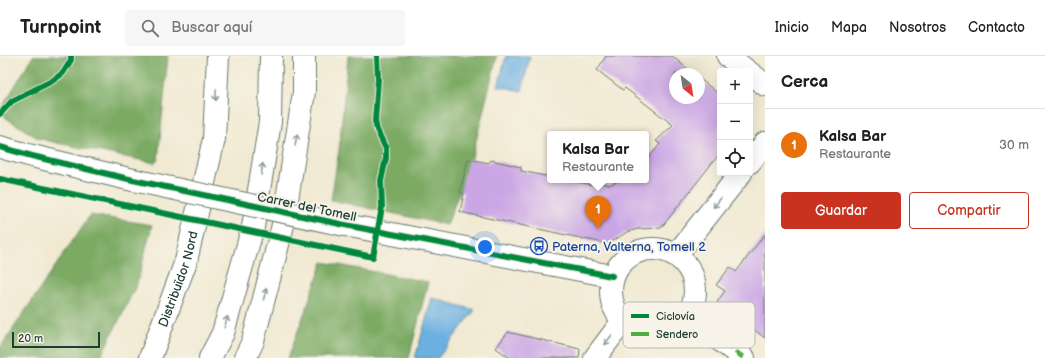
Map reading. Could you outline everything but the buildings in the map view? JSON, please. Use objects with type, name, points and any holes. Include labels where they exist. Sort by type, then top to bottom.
[{"type":"main road","name":"Distribuïdor Nord","points":[[150,358],[186,261],[214,139],[218,56]]},
{"type":"main road","points":[[210,358],[223,332],[253,227],[270,122],[271,56]]},
{"type":"main road","points":[[245,358],[253,341],[283,225],[304,92],[304,56]]},
{"type":"main road","points":[[728,56],[743,68]]},
{"type":"main road","points":[[753,75],[765,85]]},
{"type":"main road","points":[[753,158],[765,143]]},
{"type":"main road","name":"Carrer del Tomell","points":[[0,147],[133,180],[345,225],[612,276]]},
{"type":"main road","points":[[676,255],[739,176]]},
{"type":"main road","points":[[595,358],[622,322],[610,300],[612,276],[628,256],[651,248],[676,255],[691,272],[695,294],[692,302]]},
{"type":"main road","points":[[731,348],[744,358]]},
{"type":"green space","points":[[33,56],[168,56],[158,160],[155,163],[38,138],[6,118],[1,109]]},
{"type":"green space","points":[[348,56],[497,56],[471,161],[447,225],[331,200],[339,150]]},
{"type":"green space","points":[[90,215],[152,225],[137,284],[100,358],[0,358],[0,348]]},
{"type":"green space","points":[[323,262],[428,282],[409,358],[288,358]]},
{"type":"water","points":[[506,56],[530,56],[522,91],[498,86]]},
{"type":"water","points":[[432,298],[475,310],[438,358],[415,358]]},
{"type":"marked path","points":[[730,348],[744,358]]},
{"type":"cycle path","points":[[0,114],[12,101],[52,81],[63,73],[71,60],[71,56]]},
{"type":"cycle path","points":[[0,179],[373,257],[382,207],[381,181],[386,158],[386,149],[377,130],[375,121],[378,79],[377,56]]},
{"type":"cycle path","points":[[0,147],[133,180],[345,225],[612,276]]},
{"type":"place","name":"Kalsa Bar","points":[[598,229]]},
{"type":"place","name":"Paterna, Valterna, Tomell 2","points":[[539,246]]}]
